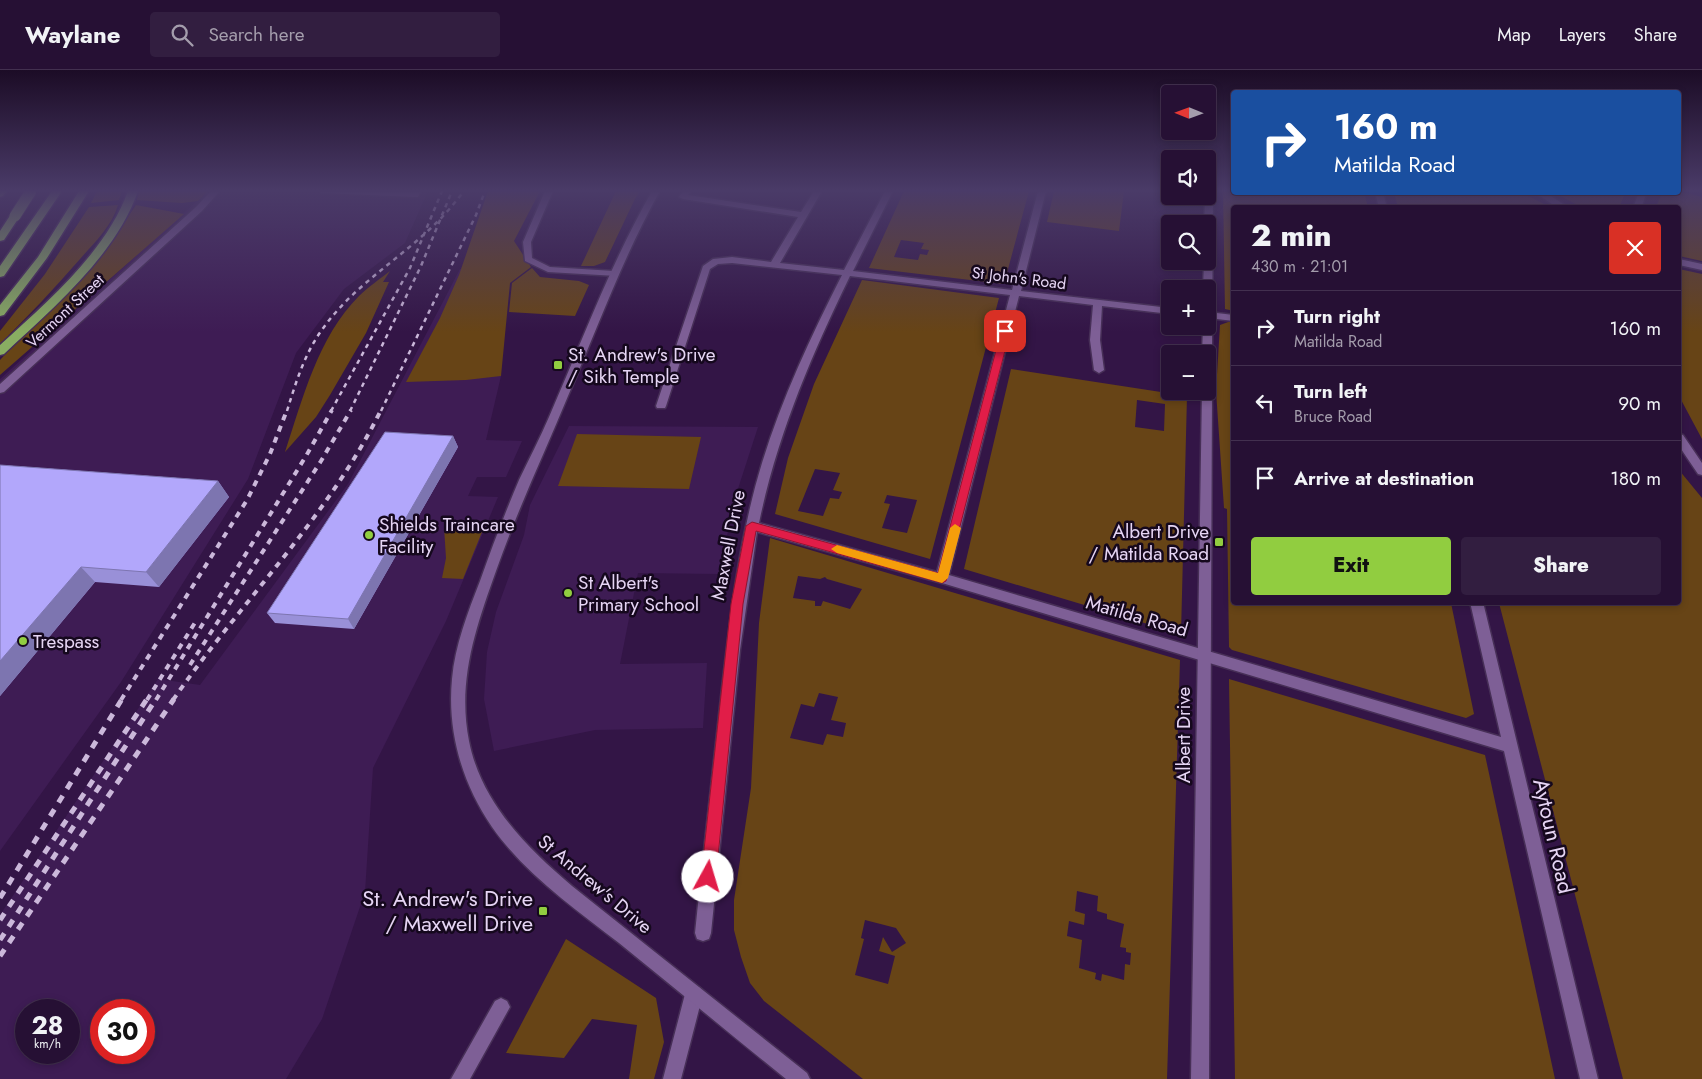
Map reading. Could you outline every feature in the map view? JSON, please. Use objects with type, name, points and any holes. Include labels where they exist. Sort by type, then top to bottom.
[{"type":"highway","points":[[0,274],[25,238]]},
{"type":"highway","points":[[0,312],[55,238]]},
{"type":"highway","points":[[0,351],[68,284],[108,238]]},
{"type":"street","name":"Vermont Street","points":[[0,390],[167,238]]},
{"type":"street","points":[[528,238],[526,242],[528,259],[548,269],[614,274]]},
{"type":"street","name":"St Andrew's Drive","points":[[631,238],[522,487],[466,636],[459,676],[458,714],[462,746],[471,775],[484,802],[504,830],[530,860],[568,894],[801,1079]]},
{"type":"street","points":[[774,265],[790,238]]},
{"type":"street","name":"Maxwell Drive","points":[[703,933],[737,604],[752,526],[767,463],[787,405],[866,238]]},
{"type":"street","points":[[942,578],[1030,238]]},
{"type":"street","points":[[1208,280],[1209,238]]},
{"type":"street","name":"St John's Road","points":[[660,406],[706,268],[716,261],[732,260],[1161,310]]},
{"type":"street","points":[[1681,262],[1702,267]]},
{"type":"street","points":[[1098,303],[1095,340],[1099,370]]},
{"type":"street","points":[[1216,316],[1231,318]]},
{"type":"street","name":"Albert Drive","points":[[1200,1079],[1207,400]]},
{"type":"street","points":[[1681,441],[1702,471]]},
{"type":"street","name":"Matilda Road","points":[[752,526],[942,578],[1510,746]]},
{"type":"street","name":"Aytoun Road","points":[[1477,605],[1589,1079]]},
{"type":"street","points":[[672,1079],[694,994]]},
{"type":"street","points":[[460,1079],[501,1007]]},
{"type":"shaded area","points":[[69,238],[98,238],[0,344],[0,331],[45,274]]},
{"type":"shaded area","points":[[113,238],[156,238],[0,375],[0,360]]},
{"type":"shaded area","points":[[156,238],[407,238],[405,243],[344,289],[296,353],[248,479],[121,682],[0,851],[0,379]]},
{"type":"shaded area","points":[[472,238],[516,238],[514,241],[531,267],[510,283],[501,376],[466,380],[406,382],[440,318],[459,275]]},
{"type":"shaded area","points":[[594,238],[616,238],[605,262],[594,266],[581,266]]},
{"type":"shaded area","points":[[883,238],[1016,238],[1004,284],[869,268]],"holes":[[[901,240],[924,243],[921,249],[929,250],[927,255],[920,254],[918,260],[894,257]]]},
{"type":"shaded area","points":[[1224,238],[1231,238],[1231,310],[1225,309]]},
{"type":"shaded area","points":[[1681,238],[1702,238],[1702,261],[1681,256]]},
{"type":"shaded area","points":[[501,267],[501,376],[486,440],[522,441],[506,477],[477,477],[468,496],[498,497],[446,621],[373,768],[365,892],[322,1019],[286,1079],[0,1079],[0,915],[158,679],[200,685],[348,484],[460,269]]},
{"type":"shaded area","points":[[532,268],[540,277],[579,281],[589,285],[575,316],[509,312],[512,283]]},
{"type":"shaded area","points":[[1681,269],[1702,274],[1702,439],[1681,400]]},
{"type":"shaded area","points":[[390,271],[383,282],[389,282],[366,333],[316,417],[285,452],[313,369],[333,330],[359,296]]},
{"type":"shaded area","points":[[862,280],[999,298],[930,559],[775,514],[788,458],[814,384]],"holes":[[[815,469],[840,473],[833,490],[842,492],[839,499],[830,498],[823,516],[798,511]],[[887,495],[917,500],[907,533],[882,528],[890,504],[884,503]]]},
{"type":"shaded area","points":[[1231,321],[1231,605],[1451,605],[1474,714],[1466,718],[1232,650],[1229,647],[1227,509],[1224,508],[1216,391],[1220,325]]},
{"type":"shaded area","points":[[1011,369],[1161,392],[1161,400],[1187,400],[1181,634],[964,569]],"holes":[[[1137,400],[1165,404],[1164,431],[1135,427]]]},
{"type":"shaded area","name":"St Albert's Primary School","points":[[569,426],[758,427],[735,498],[719,574],[638,573],[620,664],[707,663],[703,728],[595,730],[494,751],[484,699],[487,652],[496,612],[524,535],[530,505]]},
{"type":"shaded area","points":[[577,434],[701,437],[689,489],[558,486]]},
{"type":"shaded area","points":[[1681,472],[1702,498],[1702,1079],[1623,1079],[1500,605],[1681,605]]},
{"type":"shaded area","points":[[444,527],[484,527],[463,579],[442,578],[446,558]]},
{"type":"shaded area","points":[[770,538],[1180,660],[1167,1079],[863,1079],[764,1001],[750,983],[734,930],[734,900],[751,788],[759,623]],"holes":[[[798,576],[820,579],[825,577],[862,589],[850,609],[823,601],[821,606],[815,606],[815,601],[793,598]],[[819,693],[838,697],[831,720],[846,723],[843,737],[827,734],[823,745],[790,738],[801,704],[814,707]],[[1077,891],[1098,896],[1097,911],[1107,914],[1107,919],[1124,924],[1120,947],[1126,948],[1126,952],[1131,953],[1130,965],[1125,964],[1124,980],[1102,974],[1101,981],[1095,979],[1096,973],[1079,968],[1082,940],[1067,936],[1069,921],[1084,925],[1085,914],[1075,911]],[[865,920],[896,928],[906,943],[892,952],[883,937],[879,951],[895,956],[888,984],[855,975],[864,939],[861,938]]]},
{"type":"shaded area","points":[[1229,679],[1485,755],[1555,1079],[1235,1079]]},
{"type":"shaded area","points":[[566,939],[656,998],[664,1042],[654,1079],[629,1079],[637,1025],[592,1019],[564,1058],[506,1053]]},
{"type":"building","name":"Shields Traincare Facility","points":[[385,432],[453,436],[348,619],[267,613]]},
{"type":"building","name":"Trespass","points":[[0,465],[218,481],[146,572],[81,567],[0,661]]},
{"type":"railway","points":[[287,411],[306,357],[324,327],[348,299],[419,238]]},
{"type":"railway","points":[[331,411],[410,268],[422,238]]},
{"type":"railway","points":[[350,411],[421,266],[433,238]]},
{"type":"railway","points":[[381,411],[465,238]]},
{"type":"railway","points":[[121,700],[247,500],[270,454],[287,410]]},
{"type":"railway","points":[[156,700],[306,456],[332,410]]},
{"type":"railway","points":[[190,665],[321,461],[351,410]]},
{"type":"railway","points":[[173,700],[226,629],[310,523],[360,449],[381,410]]},
{"type":"railway","points":[[147,700],[196,621]]},
{"type":"railway","points":[[0,898],[122,699]]},
{"type":"railway","points":[[0,920],[147,699]]},
{"type":"railway","points":[[0,940],[156,699]]},
{"type":"railway","points":[[0,956],[174,699]]},
{"type":"slow traffic","points":[[837,549],[942,578],[955,528]]},
{"type":"place","name":"St. Andrew's Drive / Sikh Temple","points":[[558,365]]},
{"type":"place","name":"Shields Traincare Facility","points":[[369,535]]},
{"type":"place","name":"Albert Drive / Matilda Road","points":[[1219,542]]},
{"type":"place","name":"St Albert's Primary School","points":[[568,593]]},
{"type":"place","name":"Trespass","points":[[23,641]]},
{"type":"place","name":"St. Andrew's Drive / Maxwell Drive","points":[[543,911]]},
{"type":"route","points":[[708,877],[737,604],[752,526],[942,578],[1005,331]]}]
